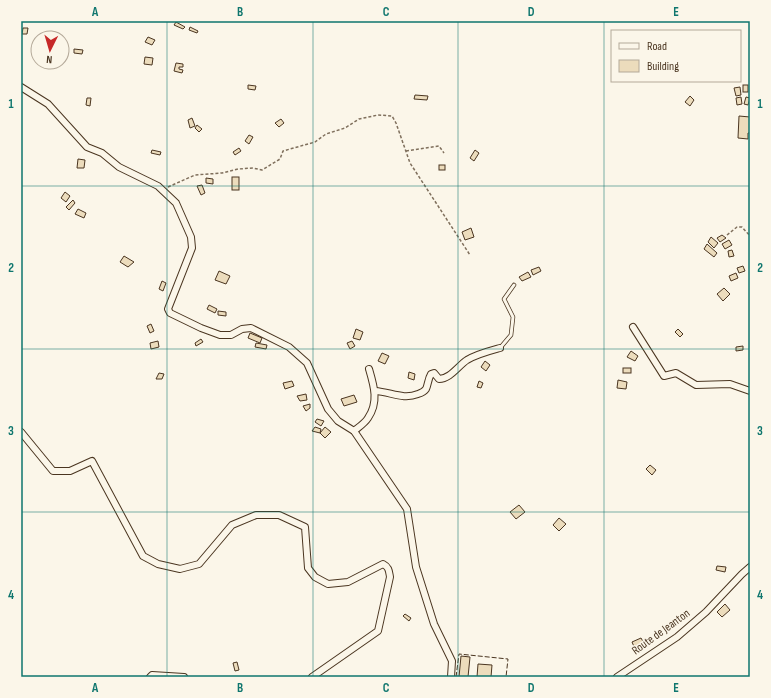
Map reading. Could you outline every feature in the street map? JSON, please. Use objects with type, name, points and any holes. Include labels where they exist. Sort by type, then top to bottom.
[{"type":"street","points":[[21,88],[48,104],[87,147],[102,153],[119,167],[158,186],[176,203],[192,237],[192,248],[168,309],[170,312],[201,328],[220,335],[231,335],[242,329],[251,328],[289,347],[307,363],[328,409],[338,421],[354,431],[407,508],[416,567],[434,624],[452,661],[451,677]]},
{"type":"street","points":[[633,327],[664,376],[676,373],[696,385],[730,384],[750,391]]},
{"type":"street","points":[[375,391],[393,396],[404,397],[422,393],[426,388],[431,374],[434,373],[439,379],[442,379],[457,370],[467,360],[500,348]]},
{"type":"street","points":[[354,431],[368,419],[375,400],[375,391],[369,369]]},
{"type":"street","points":[[21,432],[53,471],[70,471],[92,461],[143,556],[158,564],[180,569],[199,564],[232,525],[256,515],[279,515],[305,527],[308,568],[315,577],[328,584],[348,582],[383,564],[387,566],[390,577],[378,631],[312,677]]},
{"type":"street","name":"Route de Jeanton","points":[[617,677],[677,637],[706,612],[750,567]]},
{"type":"street","points":[[152,676],[184,677]]},
{"type":"lane","points":[[500,348],[511,334],[513,316],[504,299],[514,285]]},
{"type":"path","points":[[162,190],[195,175],[222,173],[238,169],[253,168],[262,170],[280,159],[283,151],[315,142],[326,134],[345,128],[359,120],[378,116],[392,116],[410,164],[470,255]]},
{"type":"path","points":[[406,151],[439,146],[444,153]]},
{"type":"path","points":[[727,235],[737,227],[742,227],[750,236]]},
{"type":"building","points":[[176,22],[185,27],[183,29],[174,25]]},
{"type":"building","points":[[190,27],[198,31],[197,33],[189,30]]},
{"type":"building","points":[[23,28],[28,28],[27,34],[22,34]]},
{"type":"building","points":[[148,37],[155,40],[152,45],[145,42]]},
{"type":"building","points":[[74,49],[83,50],[82,54],[74,53]]},
{"type":"building","points":[[145,57],[153,58],[152,65],[144,64]]},
{"type":"building","points":[[176,63],[183,64],[183,67],[179,67],[179,69],[183,70],[182,73],[174,71]]},
{"type":"building","points":[[248,85],[256,86],[255,90],[248,89]]},
{"type":"building","points":[[743,85],[748,85],[748,92],[743,92]]},
{"type":"building","points":[[740,87],[741,95],[736,96],[734,88]]},
{"type":"building","points":[[415,95],[428,96],[427,100],[414,99]]},
{"type":"building","points":[[690,96],[694,100],[690,106],[685,102]]},
{"type":"building","points":[[741,97],[742,104],[737,105],[736,98]]},
{"type":"building","points":[[746,97],[750,98],[748,105],[744,104]]},
{"type":"building","points":[[87,98],[91,98],[90,106],[86,105]]},
{"type":"building","points":[[739,116],[750,117],[750,133],[748,133],[748,139],[738,138]]},
{"type":"building","points":[[192,118],[195,126],[190,128],[188,120]]},
{"type":"building","points":[[281,119],[284,123],[279,127],[275,123]]},
{"type":"building","points":[[197,125],[202,129],[199,132],[195,128]]},
{"type":"building","points":[[249,135],[253,137],[249,144],[245,141]]},
{"type":"building","points":[[239,148],[241,151],[235,155],[233,152]]},
{"type":"building","points":[[152,150],[161,152],[160,155],[151,153]]},
{"type":"building","points":[[475,150],[479,153],[474,161],[470,158]]},
{"type":"building","points":[[78,159],[85,160],[84,168],[77,168]]},
{"type":"building","points":[[439,165],[445,165],[445,170],[439,170]]},
{"type":"building","points":[[232,177],[239,177],[239,190],[232,190]]},
{"type":"building","points":[[206,178],[213,179],[213,184],[206,183]]},
{"type":"building","points":[[202,185],[205,193],[201,195],[197,186]]},
{"type":"building","points":[[65,192],[70,196],[66,202],[61,198]]},
{"type":"building","points":[[73,200],[75,203],[69,210],[66,207]]},
{"type":"building","points":[[78,209],[86,213],[84,218],[75,214]]},
{"type":"building","points":[[471,228],[474,237],[465,240],[462,232]]},
{"type":"building","points":[[722,235],[726,238],[720,242],[717,238]]},
{"type":"building","points":[[711,237],[718,243],[714,248],[708,242]]},
{"type":"building","points":[[729,240],[732,245],[725,249],[722,244]]},
{"type":"building","points":[[707,244],[717,253],[714,257],[704,249]]},
{"type":"building","points":[[732,250],[734,256],[729,257],[728,251]]},
{"type":"building","points":[[124,256],[134,262],[128,267],[120,262]]},
{"type":"building","points":[[743,266],[745,271],[739,273],[737,268]]},
{"type":"building","points":[[539,267],[541,271],[533,275],[531,270]]},
{"type":"building","points":[[219,271],[230,276],[226,284],[215,280]]},
{"type":"building","points":[[528,272],[531,277],[522,281],[519,277]]},
{"type":"building","points":[[736,273],[738,278],[731,281],[729,276]]},
{"type":"building","points":[[162,281],[166,283],[163,291],[159,289]]},
{"type":"building","points":[[724,288],[730,294],[723,301],[717,294]]},
{"type":"building","points":[[209,305],[217,309],[215,313],[207,309]]},
{"type":"building","points":[[218,311],[226,312],[226,316],[218,315]]},
{"type":"building","points":[[151,324],[154,331],[150,333],[147,326]]},
{"type":"building","points":[[356,329],[363,332],[360,340],[353,338]]},
{"type":"building","points":[[678,329],[683,334],[680,337],[675,332]]},
{"type":"building","points":[[250,333],[262,338],[260,343],[248,338]]},
{"type":"building","points":[[201,339],[203,342],[196,346],[195,343]]},
{"type":"building","points":[[158,341],[159,347],[151,349],[150,343]]},
{"type":"building","points":[[352,341],[355,346],[350,349],[347,343]]},
{"type":"building","points":[[256,343],[267,345],[266,349],[255,347]]},
{"type":"building","points":[[743,346],[743,350],[736,351],[736,347]]},
{"type":"building","points":[[631,351],[638,356],[635,361],[627,357]]},
{"type":"building","points":[[382,353],[389,356],[385,364],[378,361]]},
{"type":"building","points":[[485,361],[490,365],[486,371],[481,367]]},
{"type":"building","points":[[623,368],[631,368],[631,373],[623,373]]},
{"type":"building","points":[[409,372],[415,374],[414,380],[408,378]]},
{"type":"building","points":[[159,373],[164,374],[162,379],[156,379]]},
{"type":"building","points":[[618,380],[627,382],[626,389],[617,388]]},
{"type":"building","points":[[292,381],[294,386],[285,389],[283,383]]},
{"type":"building","points":[[479,381],[483,383],[481,388],[477,387]]},
{"type":"building","points":[[306,394],[307,400],[300,401],[297,396]]},
{"type":"building","points":[[354,395],[357,402],[344,406],[341,399]]},
{"type":"building","points":[[310,404],[310,408],[306,411],[303,406]]},
{"type":"building","points":[[317,419],[324,421],[321,426],[315,422]]},
{"type":"building","points":[[315,427],[321,429],[320,433],[312,431]]},
{"type":"building","points":[[325,427],[331,432],[325,438],[320,433]]},
{"type":"building","points":[[650,465],[656,470],[652,475],[646,469]]},
{"type":"building","points":[[519,505],[525,512],[516,519],[510,512]]},
{"type":"building","points":[[559,518],[566,524],[559,531],[553,525]]},
{"type":"building","points":[[717,566],[726,567],[725,572],[716,570]]},
{"type":"building","points":[[725,604],[730,610],[722,617],[717,612]]},
{"type":"building","points":[[405,614],[411,618],[409,621],[403,616]]},
{"type":"building","points":[[641,638],[645,645],[635,649],[632,642]]},
{"type":"building","points":[[461,656],[470,657],[468,677],[459,677]]},
{"type":"building","points":[[237,662],[239,670],[235,671],[233,663]]},
{"type":"building","points":[[478,664],[492,665],[491,677],[477,677]]},
{"type":"fence","points":[[456,677],[459,654],[508,659],[506,677]]}]
